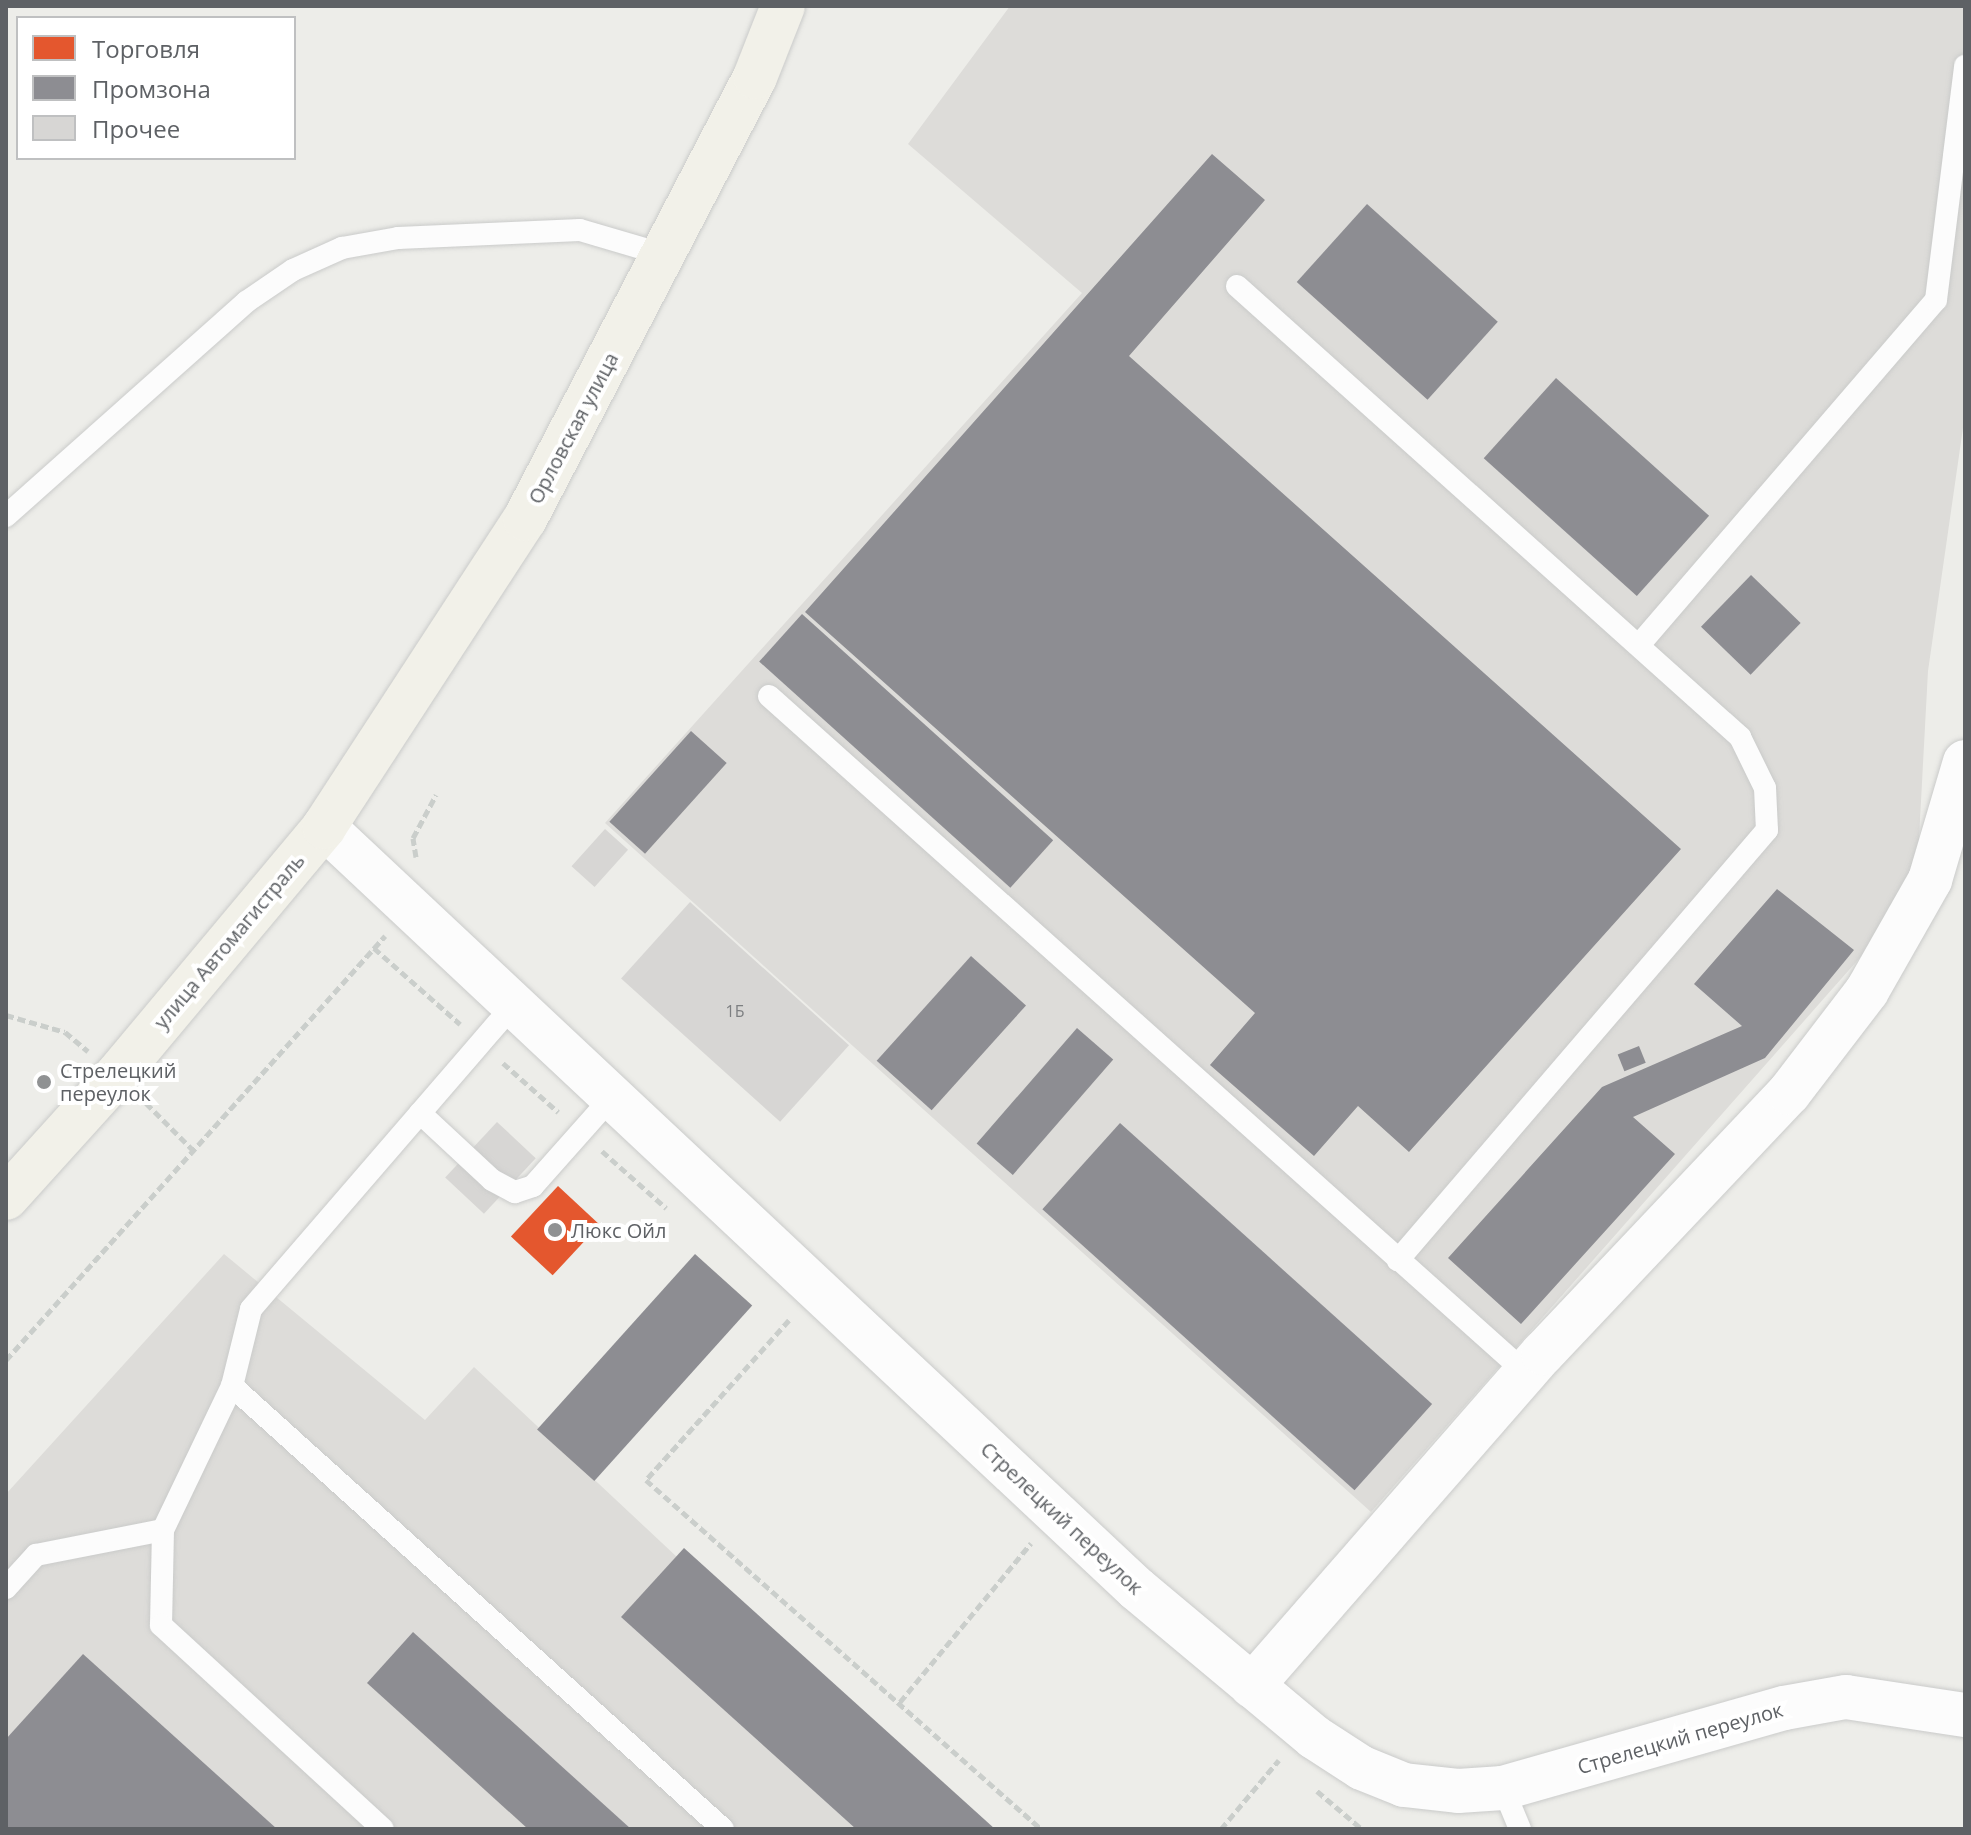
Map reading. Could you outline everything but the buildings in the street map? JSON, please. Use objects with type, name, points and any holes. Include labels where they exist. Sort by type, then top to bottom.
[{"type":"main road","name":"Орловская улица","points":[[324,827],[525,519],[755,77],[783,6]]},
{"type":"main road","points":[[1252,1686],[1526,1373],[1789,1093],[1867,991],[1930,880],[1965,762]]},
{"type":"main road","name":"Стрелецкий переулок","points":[[324,827],[1137,1589],[1314,1737],[1362,1768],[1404,1785],[1458,1791],[1503,1788],[1784,1708],[1846,1697],[1958,1714]]},
{"type":"main road","name":"улица Автомагистраль","points":[[6,1198],[117,1075],[324,827]]},
{"type":"lane","points":[[1639,645],[1936,300],[1965,66]]},
{"type":"lane","points":[[6,516],[246,302],[293,270],[342,248],[398,238],[580,230],[665,255]]},
{"type":"lane","points":[[1237,286],[1740,737],[1765,788],[1767,830],[1398,1260]]},
{"type":"lane","points":[[769,696],[1526,1373]]},
{"type":"lane","points":[[383,1829],[161,1625],[163,1530],[232,1386],[251,1309],[513,1006]]},
{"type":"lane","points":[[420,1113],[492,1180],[515,1192],[533,1186],[612,1097]]},
{"type":"lane","points":[[232,1386],[723,1829]]},
{"type":"lane","points":[[6,1588],[36,1555],[163,1530]]},
{"type":"lane","points":[[1503,1788],[1520,1829]]},
{"type":"path","points":[[6,1360],[196,1153],[409,907],[419,871],[413,838],[436,795]]},
{"type":"path","points":[[789,1319],[646,1480],[1041,1829]]},
{"type":"path","points":[[900,1702],[1034,1539]]},
{"type":"path","points":[[1221,1829],[1280,1759]]},
{"type":"shaded area","points":[[1010,6],[1965,6],[1965,414],[1928,671],[1916,894],[1371,1512],[605,823],[1082,293],[908,144]]},
{"type":"shaded area","points":[[224,1254],[425,1420],[474,1367],[677,1557],[992,1829],[6,1829],[6,1494]]},
{"type":"place","name":"Стрелецкий переулок","points":[[44,1082]]},
{"type":"place","name":"Люкс Ойл","points":[[555,1230]]}]
